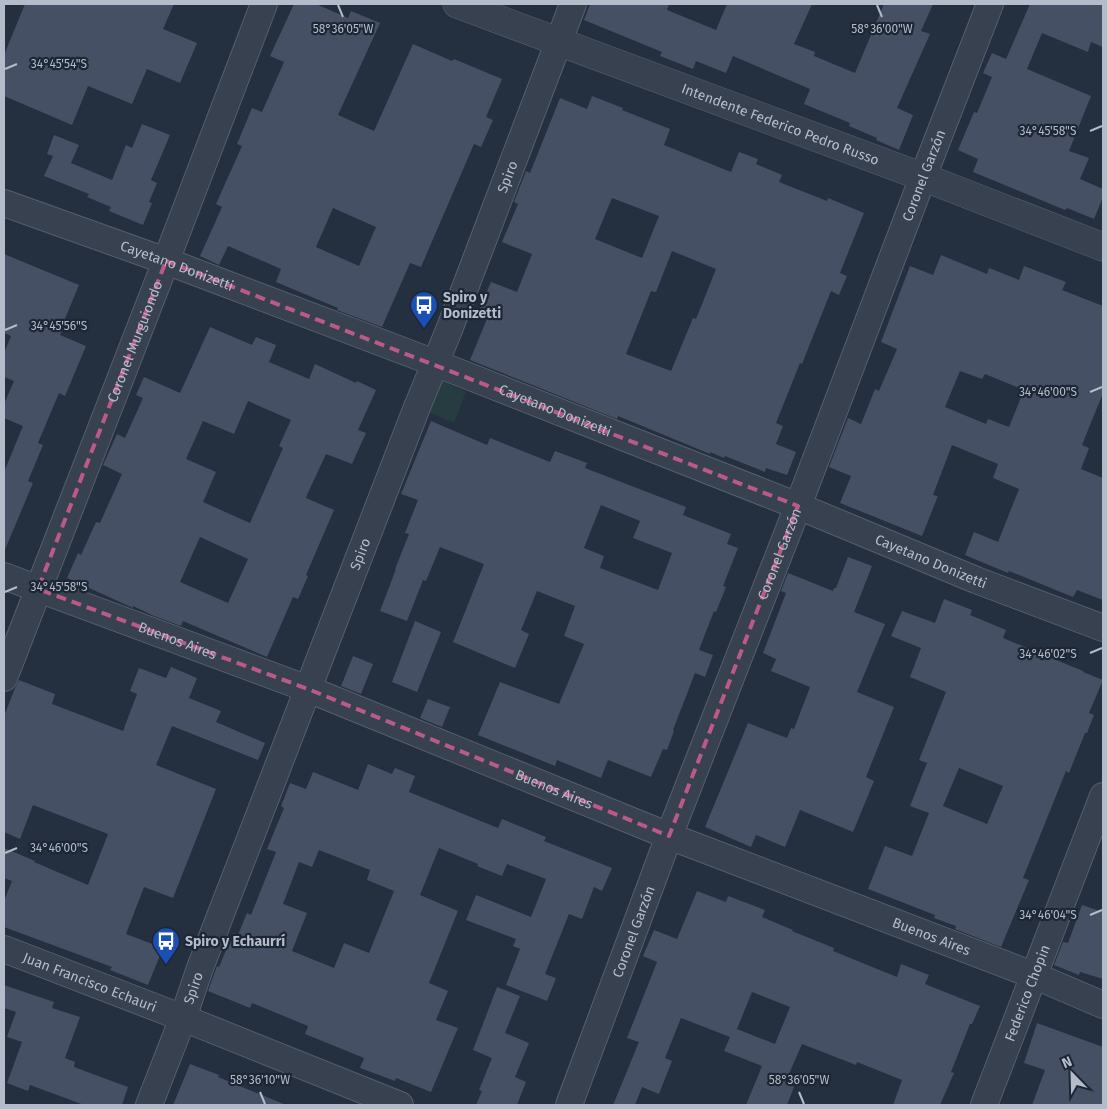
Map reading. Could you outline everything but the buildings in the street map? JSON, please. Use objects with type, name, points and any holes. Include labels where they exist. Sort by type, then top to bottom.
[{"type":"street","name":"Coronel Murguiondo","points":[[4,678],[264,4]]},
{"type":"street","name":"Intendente Federico Pedro Russo","points":[[457,4],[923,177],[1103,247]]},
{"type":"street","name":"Spiro","points":[[149,1105],[183,1018],[200,968],[573,4]]},
{"type":"street","name":"Coronel Garzón","points":[[569,1105],[669,836],[798,506],[990,4]]},
{"type":"street","name":"Cayetano Donizetti","points":[[4,203],[166,260],[435,363],[798,506],[976,580],[1103,628]]},
{"type":"street","name":"Buenos Aires","points":[[4,576],[308,689],[669,836],[1034,975],[1103,1004]]},
{"type":"street","name":"Federico Chopin","points":[[984,1105],[1103,796]]},
{"type":"street","name":"Juan Francisco Echauri","points":[[4,949],[400,1105]]},
{"type":"highlighted area","points":[[166,261],[798,506],[669,836],[308,689],[38,589]]},
{"type":"green space","points":[[441,380],[466,392],[454,423],[428,412]]},
{"type":"place","name":"Spiro y Donizetti","points":[[424,329]]},
{"type":"place","name":"Spiro y Echaurrí","points":[[166,965]]}]
